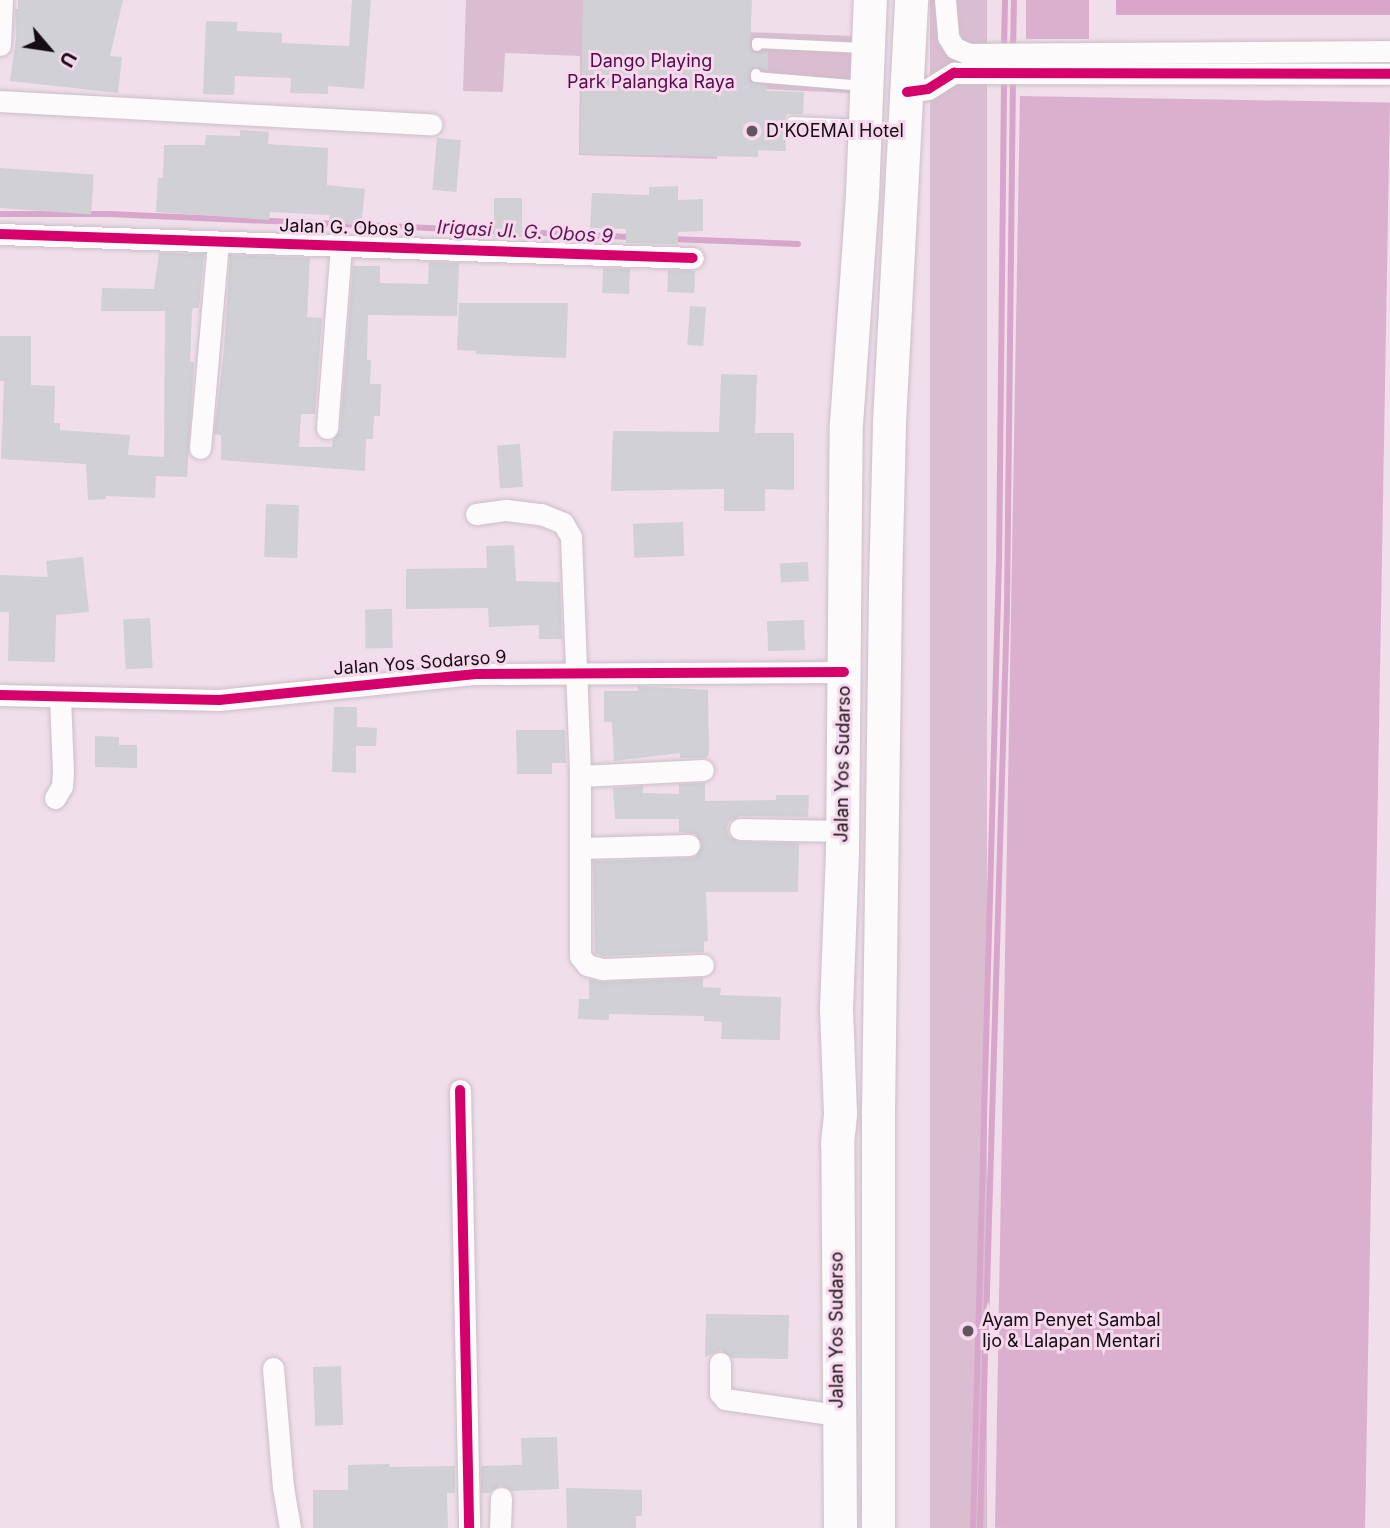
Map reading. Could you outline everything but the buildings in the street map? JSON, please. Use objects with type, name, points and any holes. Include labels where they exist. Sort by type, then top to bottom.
[{"type":"main road","name":"Jalan Yos Sudarso","points":[[840,1528],[836,1143],[840,1112],[836,1008],[842,831],[846,424],[870,0]]},
{"type":"main road","points":[[878,1528],[878,1112],[889,422],[911,0]]},
{"type":"main road","points":[[840,1112],[878,1112]]},
{"type":"street","points":[[0,45],[2,0]]},
{"type":"street","points":[[945,0],[948,37],[955,48],[969,54],[1390,51]]},
{"type":"street","points":[[907,92],[928,89],[954,73],[1390,74]]},
{"type":"street","points":[[0,101],[431,124]]},
{"type":"street","name":"Jalan G. Obos 9","points":[[0,234],[693,258]]},
{"type":"street","points":[[200,448],[218,242]]},
{"type":"street","points":[[327,428],[341,245]]},
{"type":"street","points":[[476,514],[506,510],[541,514],[554,517],[569,530],[580,776],[580,956],[587,965],[602,969],[703,965]]},
{"type":"street","name":"Jalan Yos Sodarso 9","points":[[0,695],[234,699],[305,689],[465,675],[844,672]]},
{"type":"street","points":[[55,798],[62,786],[63,772],[60,698]]},
{"type":"street","points":[[580,776],[703,770]]},
{"type":"street","points":[[740,829],[842,831]]},
{"type":"street","points":[[581,848],[689,845]]},
{"type":"street","points":[[460,1090],[469,1528]]},
{"type":"street","points":[[720,1363],[720,1393],[725,1399],[838,1416]]},
{"type":"street","points":[[272,1368],[290,1528]]},
{"type":"street","points":[[500,1498],[500,1528]]},
{"type":"lane","points":[[757,47],[757,43],[868,48]]},
{"type":"lane","points":[[756,74],[756,77],[866,86]]},
{"type":"lane","points":[[792,122],[865,125]]},
{"type":"green space","name":"Dango Playing Park Palangka Raya","points":[[466,0],[708,0],[747,32],[852,36],[850,93],[720,87],[717,159],[579,155],[580,56],[505,53],[503,92],[463,91]]},
{"type":"green space","points":[[930,0],[987,0],[987,1528],[930,1528]]},
{"type":"shaded area","points":[[1026,0],[1089,0],[1089,39],[1026,39]]},
{"type":"shaded area","points":[[1116,0],[1390,0],[1390,15],[1116,15]]},
{"type":"shaded area","points":[[1020,96],[1390,102],[1365,1528],[995,1528]]},
{"type":"waterway","points":[[1004,49],[1005,0]]},
{"type":"waterway","points":[[1013,51],[1014,0]]},
{"type":"waterway","points":[[980,1528],[1007,605],[1013,75]]},
{"type":"waterway","points":[[973,1528],[999,564],[1004,78]]},
{"type":"waterway","name":"Irigasi Jl. G. Obos 9","points":[[0,214],[109,214],[502,231]]},
{"type":"waterway","name":"Irigasi Jl. G. Obos 9","points":[[516,232],[631,237]]},
{"type":"waterway","name":"Irigasi Jl. G. Obos 9","points":[[670,239],[798,244]]},
{"type":"cycle path","points":[[907,92],[928,89],[954,73],[1390,74]]},
{"type":"cycle path","points":[[0,234],[693,258]]},
{"type":"cycle path","points":[[0,695],[219,700],[476,674],[844,672]]},
{"type":"cycle path","points":[[460,1090],[469,1528]]},
{"type":"place","name":"D'KOEMAI Hotel","points":[[752,131]]},
{"type":"place","name":"Ayam Penyet Sambal Ijo & Lalapan Mentari","points":[[968,1331]]}]
